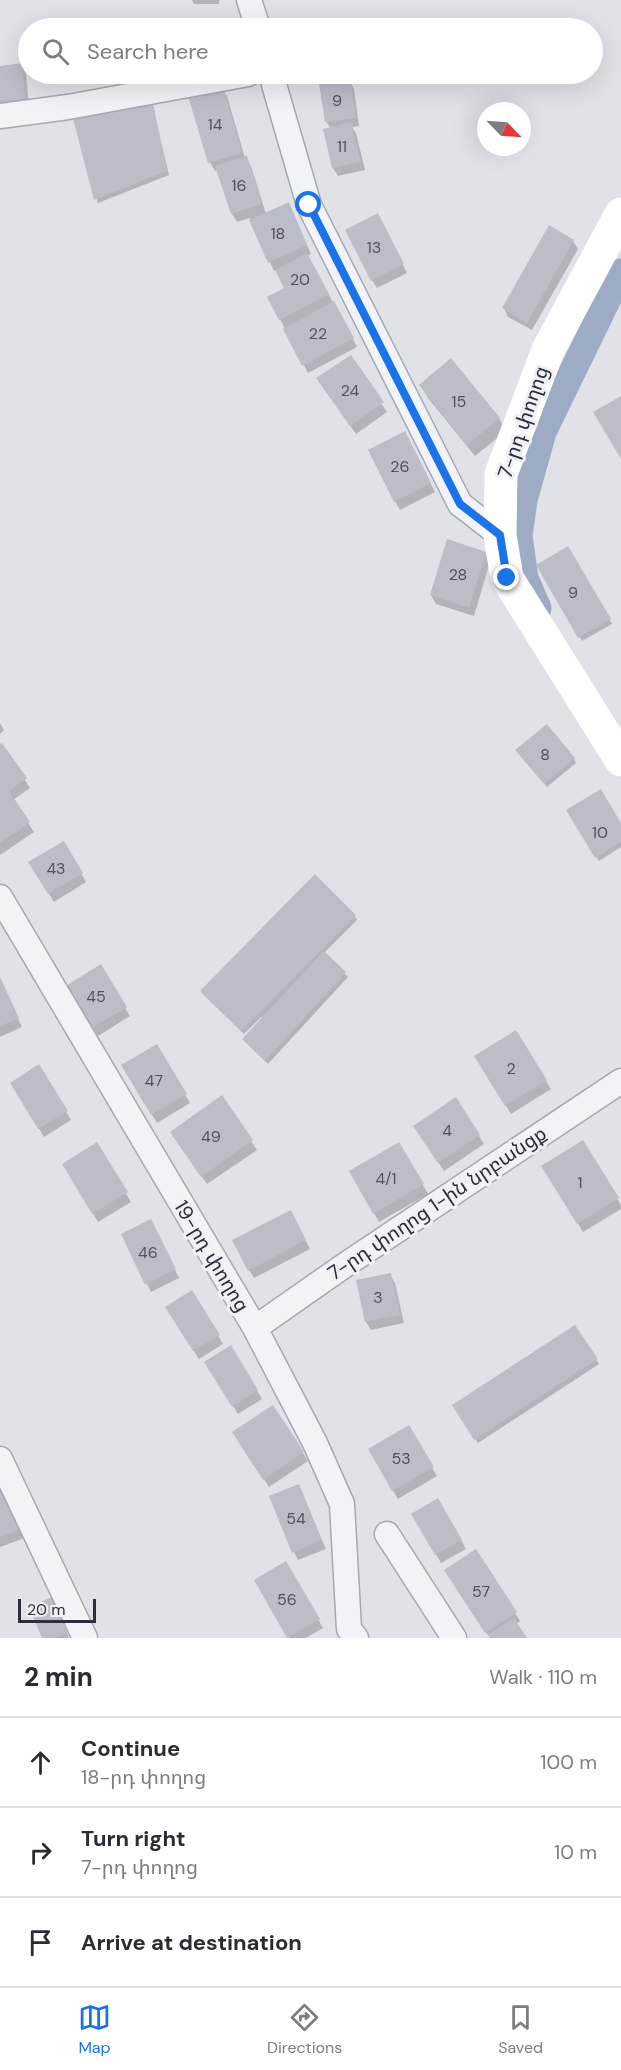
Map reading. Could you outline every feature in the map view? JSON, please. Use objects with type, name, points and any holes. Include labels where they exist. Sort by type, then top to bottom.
[{"type":"main road","name":"7-րդ փողոց","points":[[621,214],[548,350],[501,474],[500,535],[507,578],[621,760]]},
{"type":"street","points":[[249,0],[255,18]]},
{"type":"street","points":[[0,116],[68,107],[193,84]]},
{"type":"street","points":[[274,84],[309,205],[460,504],[500,535]]},
{"type":"street","name":"19-րդ փողոց","points":[[0,897],[255,1328],[315,1443],[342,1504],[349,1629],[356,1638]]},
{"type":"street","name":"7-րդ փողոց 1-ին նրբանցք","points":[[255,1328],[357,1256],[621,1081]]},
{"type":"street","points":[[0,1459],[85,1638]]},
{"type":"street","points":[[387,1534],[454,1638]]},
{"type":"building","points":[[18,64],[18,84],[24,84],[25,99],[0,101],[0,66]]},
{"type":"building","points":[[319,84],[351,84],[356,118],[325,122]]},
{"type":"building","points":[[223,86],[242,153],[208,163],[188,96]]},
{"type":"building","points":[[152,98],[167,171],[94,200],[72,115]]},
{"type":"building","points":[[351,122],[361,162],[332,168],[323,129]]},
{"type":"building","points":[[247,156],[262,204],[231,214],[215,166]]},
{"type":"building","points":[[289,202],[307,245],[268,263],[249,220]]},
{"type":"building","points":[[378,213],[404,264],[371,281],[345,230]]},
{"type":"building","points":[[549,225],[574,240],[527,323],[502,308]]},
{"type":"building","points":[[307,253],[329,294],[279,320],[267,297],[284,288],[275,270]]},
{"type":"building","points":[[334,301],[354,338],[302,366],[283,329]]},
{"type":"building","points":[[351,355],[384,402],[350,426],[316,378]]},
{"type":"building","points":[[451,358],[500,418],[467,445],[419,385]]},
{"type":"building","points":[[621,396],[621,459],[593,412]]},
{"type":"building","points":[[405,431],[431,483],[394,502],[368,450]]},
{"type":"building","points":[[447,539],[486,552],[469,608],[430,595]]},
{"type":"building","points":[[568,546],[611,619],[578,638],[536,565]]},
{"type":"building","points":[[547,724],[575,758],[544,784],[515,750]]},
{"type":"building","points":[[2,743],[27,778],[9,791],[30,822],[0,843],[0,744]]},
{"type":"building","points":[[601,789],[621,823],[621,842],[595,858],[566,810]]},
{"type":"building","points":[[64,841],[83,873],[48,894],[28,862]]},
{"type":"building","points":[[315,874],[356,915],[241,1031],[200,991]]},
{"type":"building","points":[[324,951],[346,972],[265,1061],[242,1039]]},
{"type":"building","points":[[101,964],[127,1007],[92,1028],[66,986]]},
{"type":"building","points":[[0,977],[19,1018],[0,1026]]},
{"type":"building","points":[[516,1030],[547,1080],[505,1106],[474,1056]]},
{"type":"building","points":[[157,1044],[187,1094],[151,1115],[121,1065]]},
{"type":"building","points":[[39,1064],[68,1111],[38,1129],[10,1083]]},
{"type":"building","points":[[222,1095],[253,1140],[201,1177],[170,1132]]},
{"type":"building","points":[[456,1097],[480,1135],[438,1163],[413,1126]]},
{"type":"building","points":[[583,1140],[619,1198],[577,1224],[541,1166]]},
{"type":"building","points":[[97,1142],[128,1192],[92,1214],[62,1164]]},
{"type":"building","points":[[399,1142],[424,1184],[373,1214],[349,1171]]},
{"type":"building","points":[[291,1210],[306,1240],[248,1271],[232,1240]]},
{"type":"building","points":[[151,1219],[176,1269],[145,1285],[121,1234]]},
{"type":"building","points":[[391,1273],[400,1315],[365,1322],[356,1280]]},
{"type":"building","points":[[192,1290],[220,1335],[193,1351],[165,1307]]},
{"type":"building","points":[[575,1325],[598,1359],[474,1440],[452,1405]]},
{"type":"building","points":[[231,1345],[258,1390],[232,1407],[204,1362]]},
{"type":"building","points":[[273,1405],[304,1452],[263,1480],[232,1432]]},
{"type":"building","points":[[409,1425],[434,1467],[392,1491],[368,1449]]},
{"type":"building","points":[[0,1470],[22,1529],[0,1537]]},
{"type":"building","points":[[299,1484],[322,1540],[292,1553],[269,1496]]},
{"type":"building","points":[[438,1498],[462,1540],[435,1555],[411,1514]]},
{"type":"building","points":[[476,1549],[517,1612],[485,1633],[444,1570]]},
{"type":"building","points":[[286,1561],[320,1619],[287,1638],[254,1580]]},
{"type":"building","points":[[52,1597],[67,1633],[54,1638],[42,1638],[29,1607]]},
{"type":"building","points":[[514,1618],[527,1638],[490,1638],[488,1635]]},
{"type":"waterway","points":[[538,608],[525,578],[519,536],[524,500],[543,432],[621,272]]},
{"type":"route","points":[[309,205],[460,504],[500,535],[507,578]]}]
